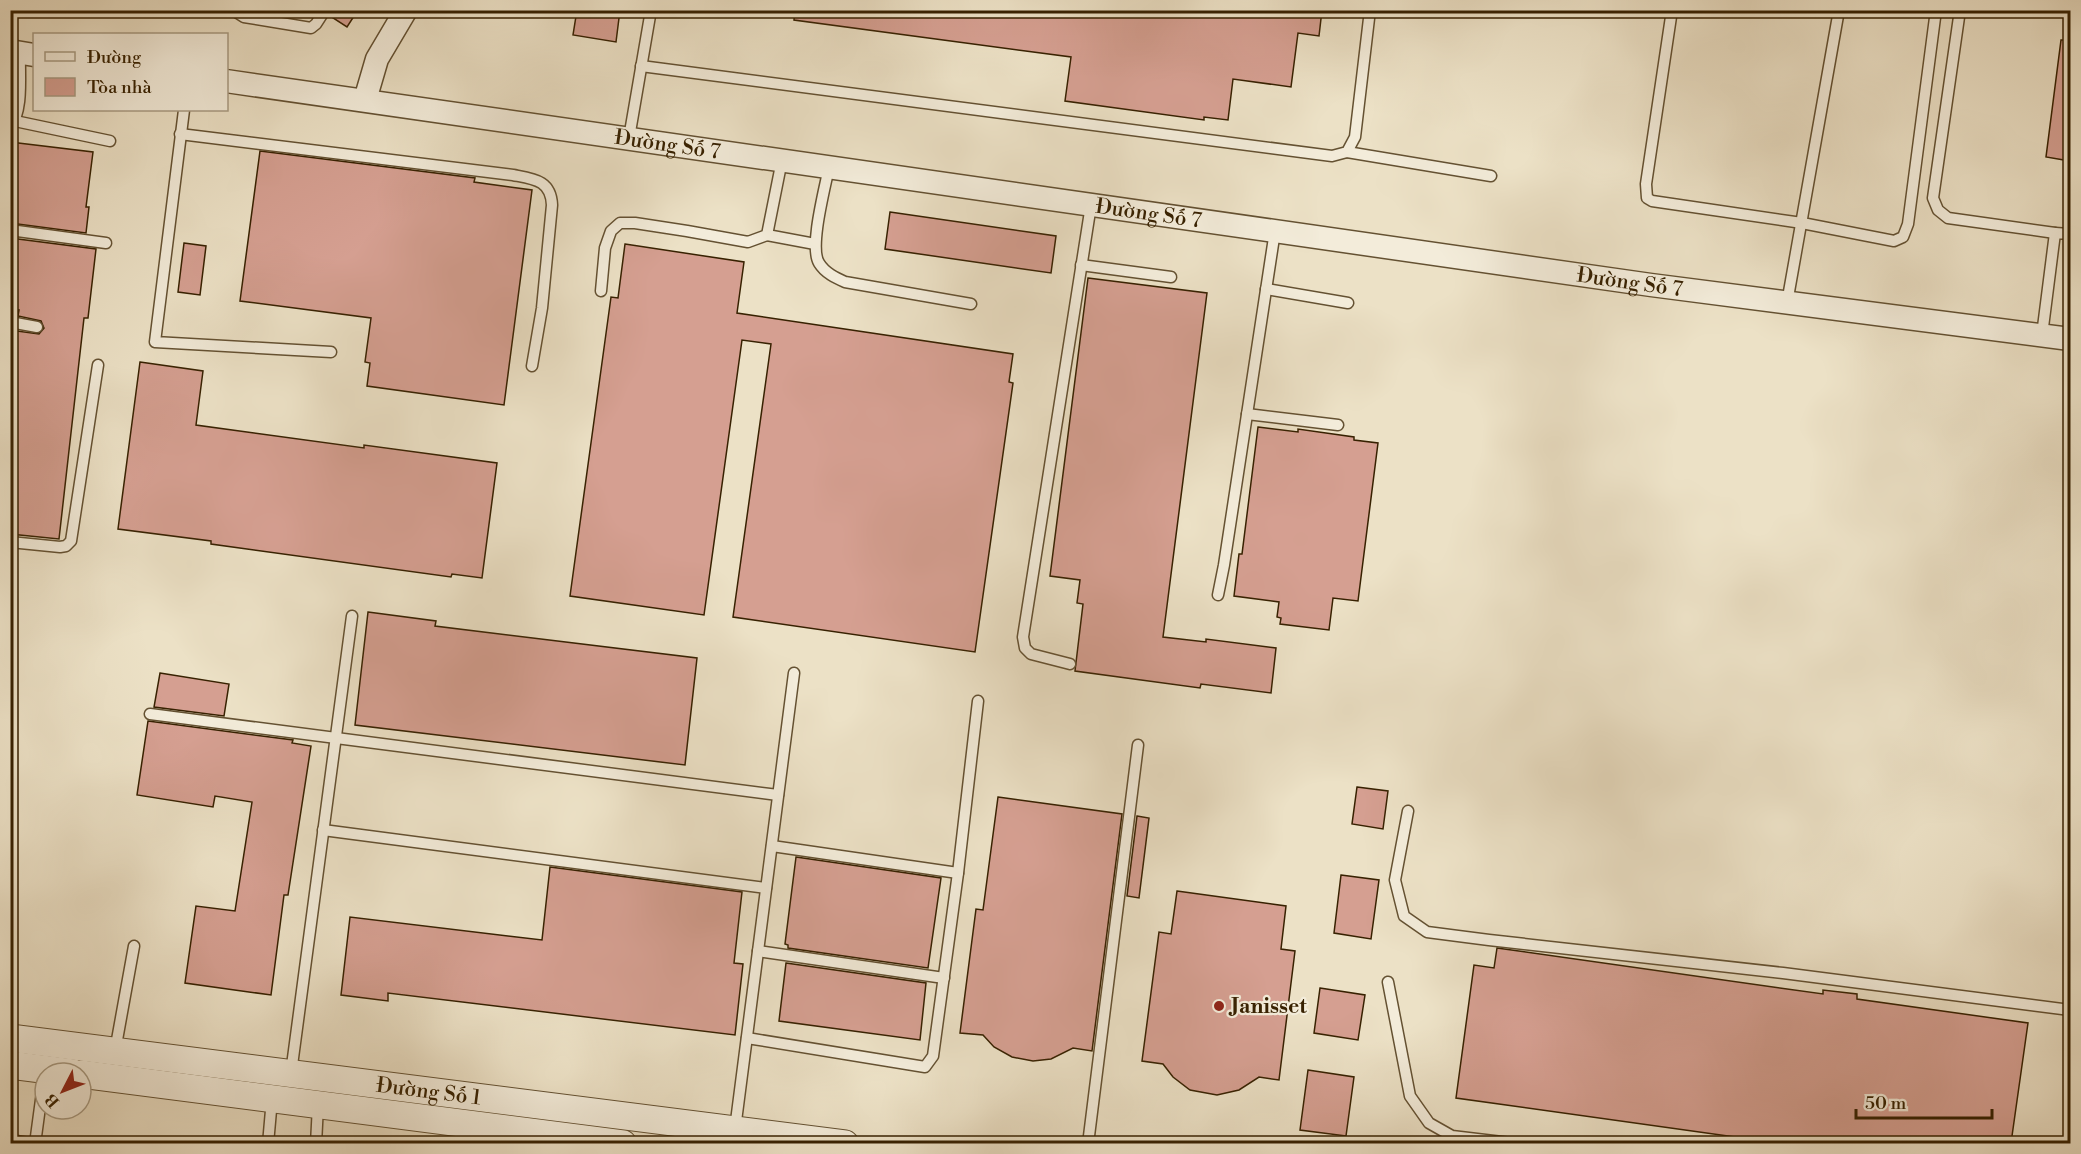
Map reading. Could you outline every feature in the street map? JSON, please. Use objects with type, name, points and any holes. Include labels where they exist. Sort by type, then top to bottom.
[{"type":"street","points":[[365,100],[377,59],[406,10]]},
{"type":"street","name":"Đường Số 7","points":[[228,81],[1639,284],[2070,339]]},
{"type":"street","name":"Đường Số 1","points":[[10,1038],[845,1143]]},
{"type":"street","points":[[10,1065],[33,1068]]},
{"type":"street","name":"Đường Số 1","points":[[93,1076],[623,1143]]},
{"type":"lane","points":[[234,11],[244,17],[311,27],[316,24],[325,10]]},
{"type":"lane","points":[[629,138],[651,10]]},
{"type":"lane","points":[[1347,152],[1355,137],[1371,10]]},
{"type":"lane","points":[[1672,10],[1646,184],[1647,198],[1652,201],[1802,223],[1894,241],[1903,237],[1908,224],[1936,10]]},
{"type":"lane","points":[[1787,303],[1839,10]]},
{"type":"lane","points":[[1960,10],[1933,198],[1938,210],[1948,218],[2070,234]]},
{"type":"lane","points":[[22,53],[13,124],[110,141]]},
{"type":"lane","points":[[641,66],[1332,156],[1347,152],[1491,176]]},
{"type":"lane","points":[[184,111],[155,342],[331,352]]},
{"type":"lane","points":[[180,134],[513,175],[531,178],[546,186],[552,194],[552,205],[542,308],[532,366]]},
{"type":"lane","points":[[767,235],[782,160]]},
{"type":"lane","points":[[829,167],[815,244],[819,263],[830,274],[845,282],[971,304]]},
{"type":"lane","points":[[1070,664],[1030,654],[1025,648],[1023,637],[1091,205]]},
{"type":"lane","points":[[601,291],[605,248],[611,231],[620,223],[635,223],[748,242],[767,235],[815,244]]},
{"type":"lane","points":[[10,230],[106,243]]},
{"type":"lane","points":[[1218,595],[1275,231]]},
{"type":"lane","points":[[2042,335],[2055,233]]},
{"type":"lane","points":[[1081,265],[1171,277]]},
{"type":"lane","points":[[1266,289],[1348,303]]},
{"type":"lane","points":[[10,322],[37,327]]},
{"type":"lane","points":[[10,542],[60,547],[66,546],[71,541],[98,365]]},
{"type":"lane","points":[[1247,414],[1338,425]]},
{"type":"lane","points":[[291,1074],[352,616]]},
{"type":"lane","points":[[735,1130],[794,673]]},
{"type":"lane","points":[[747,1038],[925,1067],[933,1056],[978,701]]},
{"type":"lane","points":[[150,714],[778,795]]},
{"type":"lane","points":[[1088,1143],[1138,745]]},
{"type":"lane","points":[[1408,811],[1395,880],[1404,915],[1428,932],[1783,973],[2070,1010]]},
{"type":"lane","points":[[323,830],[766,888]]},
{"type":"lane","points":[[772,846],[958,873]]},
{"type":"lane","points":[[115,1051],[134,946]]},
{"type":"lane","points":[[758,951],[944,978]]},
{"type":"lane","points":[[1388,982],[1410,1096],[1429,1123],[1452,1136],[1519,1143]]},
{"type":"lane","points":[[268,1143],[272,1098]]},
{"type":"lane","points":[[316,1143],[318,1104]]},
{"type":"lane","points":[[10,1140],[35,1143],[38,1121]]},
{"type":"building","points":[[332,10],[358,10],[347,27],[330,16]]},
{"type":"building","points":[[577,10],[620,10],[616,42],[573,35]]},
{"type":"building","points":[[795,10],[1322,10],[1319,36],[1298,33],[1291,87],[1233,79],[1228,120],[1204,117],[1204,120],[1065,101],[1071,57],[794,20]]},
{"type":"building","points":[[2061,40],[2070,40],[2070,161],[2046,157]]},
{"type":"building","points":[[10,142],[93,152],[86,207],[89,207],[86,233],[10,223]]},
{"type":"building","points":[[260,151],[475,178],[474,182],[532,190],[504,405],[367,386],[370,363],[365,362],[371,318],[240,301]]},
{"type":"building","points":[[890,212],[1056,236],[1051,273],[885,249]]},
{"type":"building","points":[[10,238],[96,249],[88,318],[84,318],[59,539],[10,534],[10,385],[17,331],[39,334],[44,328],[41,321],[18,316],[19,310],[10,309]]},
{"type":"building","points":[[184,243],[206,246],[200,295],[178,292]]},
{"type":"building","points":[[625,244],[744,262],[737,313],[1013,354],[1009,382],[1013,383],[975,652],[733,617],[771,344],[742,340],[704,615],[570,596],[611,297],[618,298]]},
{"type":"building","points":[[1088,278],[1207,293],[1163,637],[1206,642],[1206,639],[1276,648],[1271,693],[1201,684],[1200,688],[1075,671],[1083,604],[1077,603],[1080,580],[1050,576]]},
{"type":"building","points":[[140,362],[203,371],[196,425],[497,463],[482,578],[452,574],[451,577],[118,529]]},
{"type":"building","points":[[1258,427],[1298,432],[1298,429],[1378,443],[1358,601],[1333,598],[1329,630],[1280,624],[1281,618],[1277,617],[1279,602],[1234,596],[1239,554],[1242,554]]},
{"type":"building","points":[[368,612],[436,621],[435,626],[697,658],[685,765],[355,725]]},
{"type":"building","points":[[160,673],[229,684],[224,716],[154,707]]},
{"type":"building","points":[[148,721],[293,740],[292,743],[311,746],[288,895],[284,895],[271,995],[185,983],[196,906],[235,911],[252,802],[215,796],[213,807],[137,795]]},
{"type":"building","points":[[1357,787],[1388,791],[1383,829],[1352,824]]},
{"type":"building","points":[[998,797],[1122,814],[1092,1051],[1073,1048],[1051,1059],[1033,1061],[1012,1057],[994,1047],[983,1035],[960,1033],[976,909],[983,910]]},
{"type":"building","points":[[1137,816],[1149,818],[1139,898],[1127,896]]},
{"type":"building","points":[[796,857],[941,878],[928,968],[788,948],[785,944]]},
{"type":"building","points":[[550,867],[742,892],[734,963],[743,964],[735,1035],[388,993],[388,1001],[341,995],[350,917],[542,940]]},
{"type":"building","points":[[1341,875],[1379,880],[1371,939],[1334,933]]},
{"type":"building","name":"Janisset","points":[[1177,891],[1286,906],[1281,949],[1295,951],[1279,1080],[1259,1077],[1239,1090],[1217,1095],[1190,1090],[1173,1077],[1163,1064],[1142,1061],[1159,932],[1171,934]]},
{"type":"building","points":[[1497,948],[1823,994],[1823,990],[1857,994],[1857,999],[2028,1023],[2011,1143],[1778,1143],[1456,1098],[1474,965],[1494,968]]},
{"type":"building","points":[[786,963],[926,983],[920,1040],[779,1021]]},
{"type":"building","points":[[1320,988],[1365,995],[1358,1040],[1314,1033]]},
{"type":"building","points":[[1308,1070],[1354,1077],[1346,1136],[1300,1130]]},
{"type":"place","name":"Janisset","points":[[1219,1006]]}]
